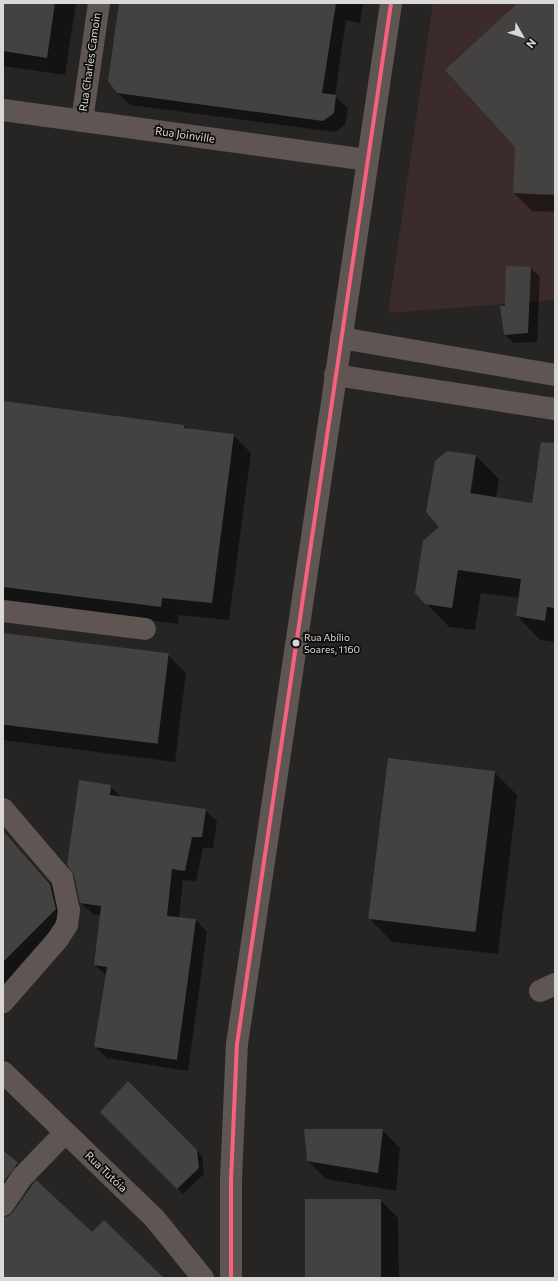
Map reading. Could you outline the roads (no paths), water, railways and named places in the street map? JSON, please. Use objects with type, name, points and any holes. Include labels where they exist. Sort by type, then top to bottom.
[{"type":"street","name":"Rua Charles Camoin","points":[[82,121],[99,3]]},
{"type":"street","points":[[231,1278],[232,1180],[237,1044],[391,3]]},
{"type":"street","name":"Rua Joinville","points":[[3,110],[367,160]]},
{"type":"street","points":[[341,338],[555,375]]},
{"type":"street","points":[[494,400],[501,366]]},
{"type":"street","points":[[335,375],[555,409]]},
{"type":"street","points":[[3,611],[145,629]]},
{"type":"street","points":[[3,809],[62,878],[69,910],[66,925],[58,939],[3,1002]]},
{"type":"street","name":"Rua Tutóia","points":[[3,1072],[155,1219],[203,1278]]},
{"type":"street","points":[[3,1205],[22,1177],[65,1132]]},
{"type":"place","name":"Rua Abílio Soares, 1160","points":[[296,643]]}]
